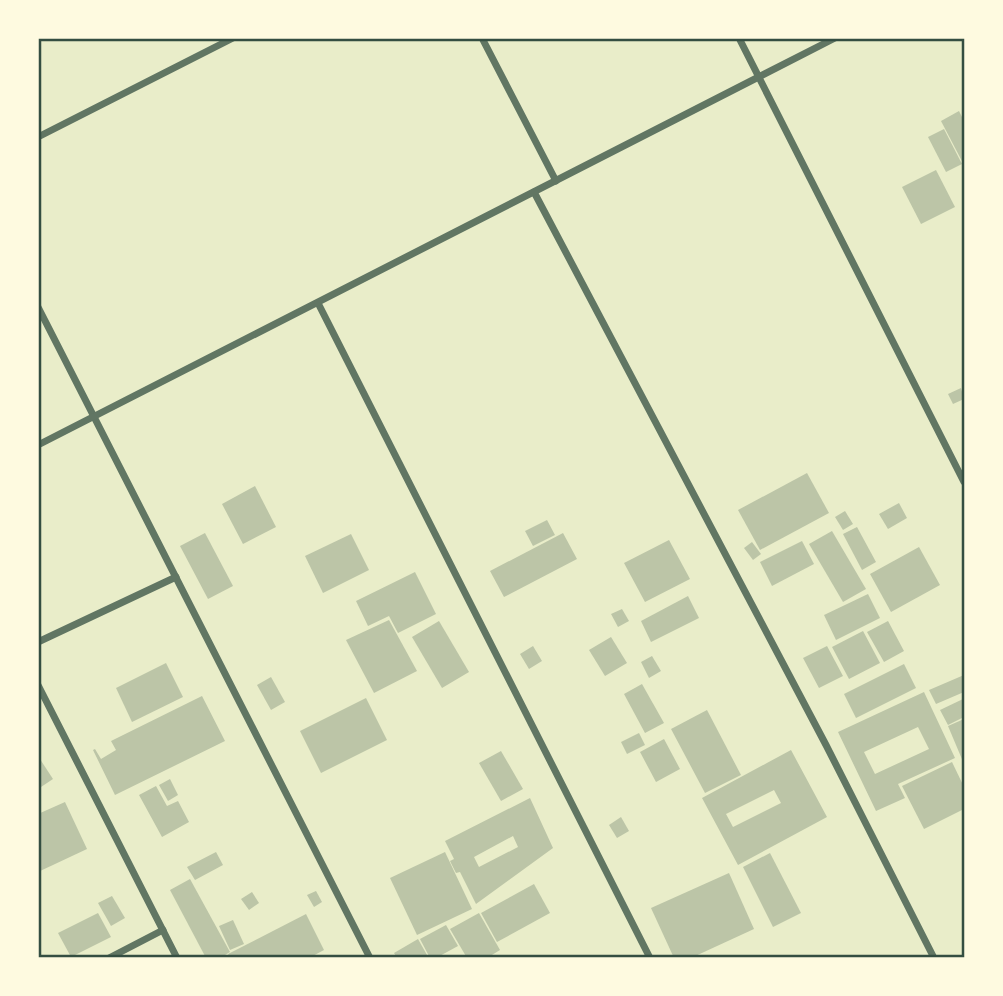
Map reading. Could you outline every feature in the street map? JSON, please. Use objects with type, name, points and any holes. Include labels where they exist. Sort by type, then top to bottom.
[{"type":"street","points":[[38,137],[233,38]]},
{"type":"street","points":[[482,38],[556,181]]},
{"type":"street","points":[[739,38],[964,482]]},
{"type":"street","points":[[38,446],[835,38]]},
{"type":"street","points":[[534,192],[820,732],[934,957]]},
{"type":"street","points":[[318,303],[650,957]]},
{"type":"street","points":[[38,307],[370,957]]},
{"type":"street","points":[[38,642],[176,577]]},
{"type":"street","points":[[38,685],[177,957]]},
{"type":"street","points":[[109,957],[163,930]]},
{"type":"building","points":[[959,111],[964,121],[964,165],[941,121]]},
{"type":"building","points":[[944,129],[962,164],[946,172],[928,137]]},
{"type":"building","points":[[936,170],[955,207],[921,224],[902,187]]},
{"type":"building","points":[[961,388],[964,399],[953,404],[948,394]]},
{"type":"building","points":[[807,473],[829,513],[760,550],[738,510]]},
{"type":"building","points":[[255,486],[276,527],[243,544],[222,504]]},
{"type":"building","points":[[899,503],[907,518],[888,529],[879,514]]},
{"type":"building","points":[[845,511],[853,524],[843,530],[835,517]]},
{"type":"building","points":[[547,520],[555,535],[533,546],[525,531]]},
{"type":"building","points":[[857,527],[876,562],[862,570],[843,534]]},
{"type":"building","points":[[832,531],[866,589],[843,602],[809,544]]},
{"type":"building","points":[[205,533],[233,586],[208,599],[180,546]]},
{"type":"building","points":[[563,533],[577,559],[504,597],[490,571]]},
{"type":"building","points":[[351,534],[369,570],[323,593],[305,556]]},
{"type":"building","points":[[669,540],[690,579],[645,602],[624,563]]},
{"type":"building","points":[[802,541],[814,564],[772,586],[760,562]]},
{"type":"building","points":[[752,542],[761,554],[753,560],[744,548]]},
{"type":"building","points":[[919,547],[940,585],[891,612],[870,574]]},
{"type":"building","points":[[415,572],[436,614],[398,633],[389,616],[368,626],[356,601]]},
{"type":"building","points":[[868,594],[880,618],[836,640],[824,615]]},
{"type":"building","points":[[688,596],[699,618],[651,642],[641,621]]},
{"type":"building","points":[[622,609],[629,621],[618,627],[611,614]]},
{"type":"building","points":[[389,620],[417,671],[374,693],[346,640]]},
{"type":"building","points":[[439,621],[469,672],[442,688],[412,637]]},
{"type":"building","points":[[888,621],[904,651],[884,662],[867,632]]},
{"type":"building","points":[[863,631],[880,663],[849,679],[832,647]]},
{"type":"building","points":[[611,637],[627,663],[605,676],[589,650]]},
{"type":"building","points":[[533,646],[542,661],[529,669],[520,654]]},
{"type":"building","points":[[827,646],[843,676],[819,688],[803,658]]},
{"type":"building","points":[[652,656],[661,671],[649,678],[641,662]]},
{"type":"building","points":[[166,663],[183,697],[132,722],[116,688]]},
{"type":"building","points":[[904,664],[916,688],[856,718],[844,694]]},
{"type":"building","points":[[964,675],[964,692],[936,704],[929,690]]},
{"type":"building","points":[[271,677],[285,702],[271,710],[257,685]]},
{"type":"building","points":[[642,684],[664,723],[645,733],[624,694]]},
{"type":"building","points":[[924,692],[955,758],[898,784],[905,798],[876,811],[838,732]],"holes":[[[918,727],[929,749],[875,774],[864,752]]]},
{"type":"building","points":[[202,696],[225,741],[115,795],[93,750],[95,749],[101,759],[116,750],[111,741]]},
{"type":"building","points":[[366,698],[387,740],[321,773],[300,731]]},
{"type":"building","points":[[963,699],[964,717],[948,725],[940,710]]},
{"type":"building","points":[[707,710],[741,775],[705,793],[671,729]]},
{"type":"building","points":[[964,719],[964,764],[948,726]]},
{"type":"building","points":[[639,733],[645,745],[627,754],[621,742]]},
{"type":"building","points":[[664,739],[680,769],[656,782],[640,752]]},
{"type":"building","points":[[791,750],[827,817],[738,865],[702,798]],"holes":[[[774,790],[781,803],[733,827],[726,814]]]},
{"type":"building","points":[[501,751],[523,789],[501,801],[479,763]]},
{"type":"building","points":[[38,756],[53,779],[38,789]]},
{"type":"building","points":[[952,762],[964,787],[964,809],[924,829],[902,786]]},
{"type":"building","points":[[170,779],[178,795],[168,801],[159,785]]},
{"type":"building","points":[[156,786],[167,806],[178,801],[189,822],[162,837],[139,795]]},
{"type":"building","points":[[530,798],[553,848],[476,904],[460,872],[456,873],[450,861],[454,859],[445,841]],"holes":[[[513,836],[518,847],[479,867],[474,857]]]},
{"type":"building","points":[[65,802],[87,849],[38,872],[38,814]]},
{"type":"building","points":[[621,817],[629,831],[617,838],[609,825]]},
{"type":"building","points":[[216,852],[223,865],[195,880],[187,867]]},
{"type":"building","points":[[445,852],[472,909],[417,935],[390,878]]},
{"type":"building","points":[[770,853],[801,913],[773,927],[743,867]]},
{"type":"building","points":[[729,873],[754,929],[691,958],[674,958],[651,908]]},
{"type":"building","points":[[190,879],[230,952],[220,958],[206,958],[170,890]]},
{"type":"building","points":[[534,884],[550,913],[497,942],[481,913]]},
{"type":"building","points":[[316,891],[322,902],[314,907],[307,895]]},
{"type":"building","points":[[252,892],[259,903],[249,910],[241,899]]},
{"type":"building","points":[[112,896],[125,918],[111,926],[98,903]]},
{"type":"building","points":[[98,913],[111,937],[71,957],[58,933]]},
{"type":"building","points":[[479,913],[500,950],[487,958],[467,958],[450,929]]},
{"type":"building","points":[[306,914],[324,950],[309,958],[230,958],[228,954]]},
{"type":"building","points":[[233,920],[244,944],[230,950],[219,926]]},
{"type":"building","points":[[446,925],[458,946],[436,958],[430,958],[420,939]]},
{"type":"building","points":[[418,939],[427,955],[423,958],[397,958],[394,953]]}]
